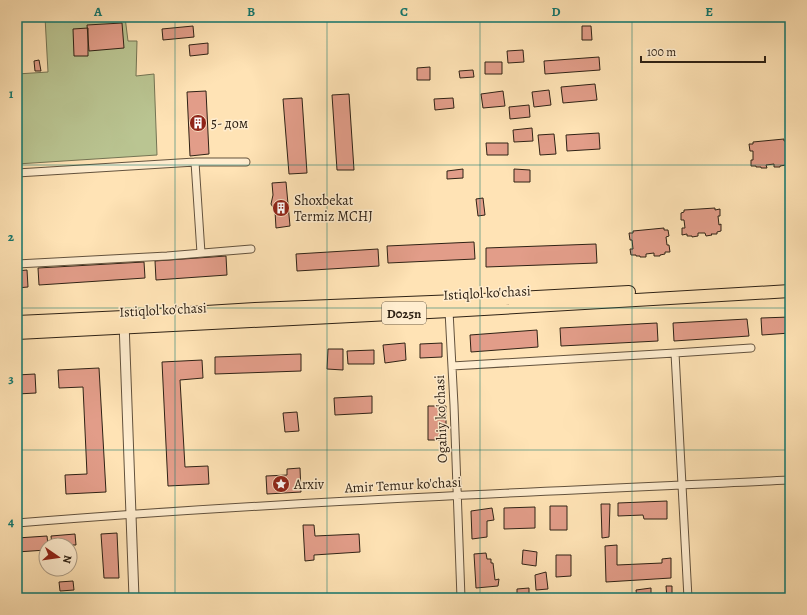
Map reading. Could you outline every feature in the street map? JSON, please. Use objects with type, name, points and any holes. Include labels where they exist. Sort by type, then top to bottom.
[{"type":"main road","name":"Istiqlol ko'chasi","points":[[17,333],[255,309],[498,299],[790,283]]},
{"type":"main road","name":"Istiqlol ko'chasi","points":[[17,322],[124,322],[449,311],[790,291]]},
{"type":"street","points":[[17,173],[195,162],[246,162]]},
{"type":"street","points":[[195,162],[201,253]]},
{"type":"street","points":[[17,264],[251,249]]},
{"type":"street","name":"Ogahiy ko'chasi","points":[[449,311],[461,598]]},
{"type":"street","points":[[124,322],[134,598]]},
{"type":"street","points":[[452,366],[751,348]]},
{"type":"street","points":[[675,353],[688,598]]},
{"type":"street","name":"Amir Temur ko'chasi","points":[[17,523],[131,514],[456,495],[790,480]]},
{"type":"green space","points":[[45,17],[125,17],[128,41],[137,41],[136,76],[154,74],[157,155],[17,164],[17,74],[48,72]]},
{"type":"building","points":[[122,23],[124,48],[89,51],[87,25]]},
{"type":"building","points":[[193,26],[194,37],[163,40],[162,29]]},
{"type":"building","points":[[582,26],[591,26],[592,40],[582,40]]},
{"type":"building","points":[[88,28],[88,56],[74,56],[73,29]]},
{"type":"building","points":[[208,43],[208,54],[190,56],[189,45]]},
{"type":"building","points":[[523,50],[524,62],[508,63],[507,51]]},
{"type":"building","points":[[599,57],[600,70],[545,74],[544,61]]},
{"type":"building","points":[[39,60],[41,71],[35,71],[34,61]]},
{"type":"building","points":[[485,62],[502,62],[502,74],[485,74]]},
{"type":"building","points":[[430,67],[430,80],[417,80],[417,68]]},
{"type":"building","points":[[473,70],[474,77],[460,78],[459,71]]},
{"type":"building","points":[[595,84],[597,100],[563,103],[561,87]]},
{"type":"building","points":[[549,90],[551,105],[534,107],[532,92]]},
{"type":"building","name":"5- дом","points":[[206,91],[209,154],[190,156],[187,92]]},
{"type":"building","points":[[503,91],[505,106],[483,108],[481,94]]},
{"type":"building","points":[[349,94],[354,170],[337,170],[332,95]]},
{"type":"building","points":[[302,98],[307,173],[289,174],[283,99]]},
{"type":"building","points":[[453,98],[454,108],[435,110],[434,99]]},
{"type":"building","points":[[529,105],[530,117],[510,119],[509,107]]},
{"type":"building","points":[[532,128],[533,141],[514,142],[513,130]]},
{"type":"building","points":[[599,133],[600,149],[567,151],[566,135]]},
{"type":"building","points":[[554,134],[556,154],[540,155],[538,135]]},
{"type":"building","points":[[784,139],[784,141],[789,141],[787,156],[790,156],[790,163],[786,163],[786,165],[780,167],[774,167],[774,164],[766,165],[767,168],[751,166],[753,151],[750,151],[749,144],[753,144],[753,142]]},
{"type":"building","points":[[486,143],[508,143],[508,155],[487,155]]},
{"type":"building","points":[[463,169],[463,178],[447,179],[447,171]]},
{"type":"building","points":[[514,169],[530,170],[530,182],[514,182]]},
{"type":"building","name":"Shoxbekat Termiz MCHJ","points":[[286,182],[290,226],[276,228],[275,211],[271,204],[273,195],[272,183]]},
{"type":"building","points":[[483,198],[485,215],[478,216],[476,199]]},
{"type":"building","points":[[715,208],[715,210],[720,209],[720,216],[718,216],[719,225],[721,224],[721,231],[717,232],[717,234],[706,236],[705,233],[698,233],[698,236],[692,237],[687,236],[687,234],[682,235],[682,228],[685,228],[684,220],[681,220],[681,213],[684,212],[684,210]]},
{"type":"building","points":[[664,228],[664,230],[668,230],[669,236],[666,237],[670,252],[665,252],[665,254],[660,256],[654,256],[654,253],[646,254],[646,257],[631,255],[630,249],[633,249],[632,240],[630,240],[629,233],[633,233],[633,231]]},
{"type":"building","points":[[474,242],[475,259],[388,263],[387,246]]},
{"type":"building","points":[[596,244],[597,263],[486,267],[486,248]]},
{"type":"building","points":[[378,249],[379,266],[297,271],[296,254]]},
{"type":"building","points":[[226,256],[227,275],[156,280],[155,261]]},
{"type":"building","points":[[144,262],[145,278],[39,285],[38,268]]},
{"type":"building","points":[[27,270],[28,287],[17,288],[17,271]]},
{"type":"building","points":[[790,317],[790,333],[762,335],[761,318]]},
{"type":"building","points":[[747,319],[749,336],[674,341],[673,323]]},
{"type":"building","points":[[657,323],[658,341],[561,346],[560,328]]},
{"type":"building","points":[[537,330],[538,347],[471,352],[470,335]]},
{"type":"building","points":[[405,343],[406,360],[385,363],[383,345]]},
{"type":"building","points":[[442,343],[442,357],[420,358],[420,344]]},
{"type":"building","points":[[328,349],[343,349],[343,370],[327,369]]},
{"type":"building","points":[[374,350],[374,364],[348,364],[347,351]]},
{"type":"building","points":[[301,354],[301,371],[215,374],[215,357]]},
{"type":"building","points":[[202,360],[203,378],[180,380],[185,467],[208,466],[209,484],[168,486],[162,362]]},
{"type":"building","points":[[99,368],[106,492],[66,494],[65,475],[87,474],[83,387],[59,388],[58,370]]},
{"type":"building","points":[[35,374],[36,393],[17,394],[17,375]]},
{"type":"building","points":[[372,396],[372,413],[335,415],[334,398]]},
{"type":"building","points":[[428,406],[446,406],[446,440],[428,440]]},
{"type":"building","points":[[297,412],[299,431],[285,432],[283,413]]},
{"type":"building","points":[[300,468],[301,492],[267,494],[266,476],[287,475],[287,469]]},
{"type":"building","points":[[667,501],[667,519],[644,519],[643,515],[618,516],[618,503]]},
{"type":"building","points":[[601,504],[610,504],[609,537],[602,538]]},
{"type":"building","points":[[550,506],[567,506],[567,530],[550,530]]},
{"type":"building","points":[[535,507],[535,528],[504,529],[504,508]]},
{"type":"building","points":[[492,508],[494,520],[487,521],[487,537],[472,539],[471,511]]},
{"type":"building","points":[[303,525],[314,525],[315,536],[359,534],[360,552],[314,555],[314,560],[305,561]]},
{"type":"building","points":[[117,533],[119,578],[104,578],[101,534]]},
{"type":"building","points":[[75,534],[75,537],[51,537]]},
{"type":"building","points":[[47,536],[47,537],[38,537],[38,551],[17,552],[17,538]]},
{"type":"building","points":[[617,545],[617,565],[662,563],[662,559],[671,558],[671,578],[606,582],[605,546]]},
{"type":"building","points":[[523,550],[537,552],[536,566],[522,564]]},
{"type":"building","points":[[486,553],[487,559],[491,559],[491,563],[493,563],[495,580],[499,579],[498,586],[476,588],[474,554]]},
{"type":"building","points":[[556,555],[571,555],[571,576],[556,577]]},
{"type":"building","points":[[546,572],[548,589],[536,590],[535,575]]},
{"type":"building","points":[[73,581],[74,590],[60,591],[59,582]]},
{"type":"building","points":[[666,586],[672,586],[672,598],[667,598]]},
{"type":"building","points":[[529,588],[529,598],[517,598],[517,589]]},
{"type":"building","points":[[651,588],[651,598],[637,598],[636,590]]},
{"type":"building","points":[[500,596],[500,598],[477,598],[477,597]]},
{"type":"place","name":"5- дом","points":[[198,123]]},
{"type":"place","name":"Shoxbekat Termiz MCHJ","points":[[281,208]]},
{"type":"place","name":"Arxiv","points":[[281,484]]}]
